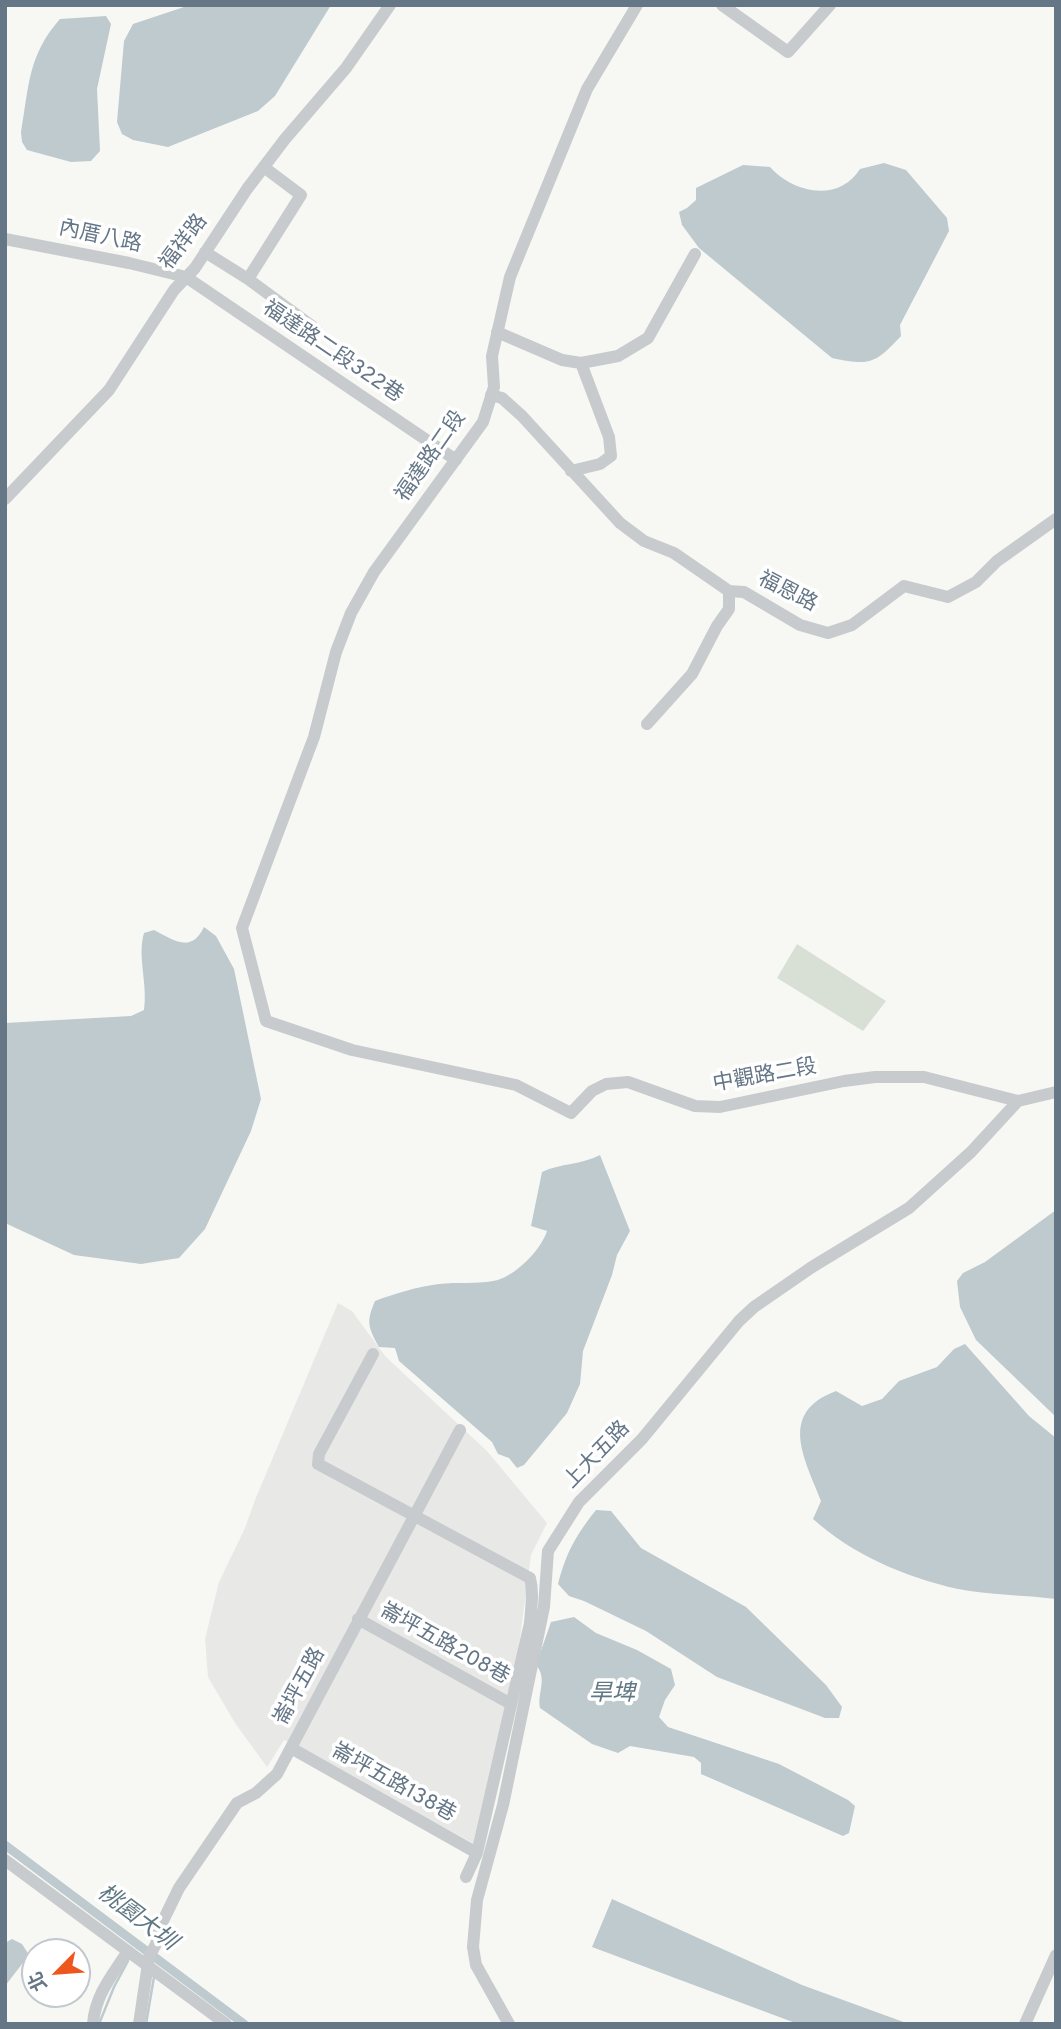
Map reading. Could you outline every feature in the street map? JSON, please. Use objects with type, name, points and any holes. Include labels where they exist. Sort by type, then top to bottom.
[{"type":"street","name":"福祥路","points":[[5,499],[109,390],[174,290],[205,252],[247,189],[285,139],[346,68],[390,5]]},
{"type":"street","name":"福達路二段","points":[[243,928],[314,737],[336,652],[351,613],[380,563],[483,422],[494,387],[492,356],[510,277],[587,89],[638,5]]},
{"type":"street","points":[[722,5],[788,52],[830,5]]},
{"type":"street","points":[[248,279],[301,195],[265,168]]},
{"type":"street","name":"內厝八路","points":[[5,239],[129,263],[186,278]]},
{"type":"street","points":[[205,252],[248,279],[316,329]]},
{"type":"street","points":[[497,332],[562,360],[581,363],[618,356],[648,338],[695,254]]},
{"type":"street","name":"福達路二段322巷","points":[[186,278],[456,460]]},
{"type":"street","points":[[571,471],[600,464],[611,456],[609,437],[581,363]]},
{"type":"street","name":"福恩路","points":[[491,395],[502,398],[522,416],[571,471],[628,529],[644,541],[674,553],[729,591],[744,592],[800,625],[828,633],[852,625],[904,586],[948,597],[976,582],[997,561],[1056,519]]},
{"type":"street","points":[[647,724],[692,674],[729,609],[729,591]]},
{"type":"street","name":"中觀路二段","points":[[243,928],[266,1021],[352,1050],[516,1085],[571,1113],[592,1091],[606,1084],[628,1082],[695,1107],[720,1107],[875,1077],[924,1077],[1018,1101],[1056,1092]]},
{"type":"street","name":"上大五路","points":[[509,2024],[476,1965],[473,1947],[477,1900],[506,1792],[544,1607],[548,1551],[579,1502],[642,1439],[739,1321],[754,1307],[812,1267],[909,1208],[971,1152],[1018,1101]]},
{"type":"street","points":[[373,1354],[319,1454],[318,1464],[414,1513],[530,1578],[533,1593],[530,1623],[477,1853],[466,1877]]},
{"type":"street","name":"崙坪五路","points":[[149,1961],[160,1927],[179,1888],[237,1803],[256,1793],[277,1774],[460,1430]]},
{"type":"street","points":[[533,1593],[545,1584]]},
{"type":"street","name":"崙坪五路208巷","points":[[358,1619],[511,1703]]},
{"type":"street","name":"崙坪五路138巷","points":[[290,1748],[477,1853]]},
{"type":"street","points":[[5,1860],[128,1951],[149,1961],[226,2024]]},
{"type":"street","points":[[93,2024],[94,2009],[100,1993],[128,1951]]},
{"type":"street","points":[[1025,2024],[1056,1955]]},
{"type":"street","points":[[139,2024],[149,1961]]},
{"type":"shaded area","points":[[797,944],[886,1001],[863,1031],[777,978]]},
{"type":"shaded area","points":[[338,1303],[352,1311],[385,1356],[487,1451],[547,1523],[531,1555],[517,1661],[473,1843],[284,1740],[267,1767],[235,1723],[208,1677],[205,1639],[219,1582],[245,1528]]},
{"type":"water","points":[[190,5],[331,5],[275,96],[258,111],[168,147],[133,140],[122,134],[117,122],[124,41],[133,24]]},
{"type":"water","points":[[106,16],[111,24],[97,89],[100,151],[91,161],[71,162],[27,150],[22,142],[21,132],[28,86],[36,58],[49,32],[60,19]]},
{"type":"water","points":[[884,163],[906,170],[947,218],[949,231],[900,325],[901,336],[871,361],[855,362],[832,358],[699,248],[682,225],[679,212],[696,200],[696,188],[743,165],[770,167],[791,183],[803,188],[828,190],[851,180],[860,169]]},
{"type":"water","points":[[204,927],[216,936],[234,969],[261,1099],[251,1131],[205,1229],[179,1258],[141,1264],[74,1255],[5,1223],[5,1023],[131,1016],[144,1010],[144,933],[154,930],[175,941],[188,942],[194,940]]},
{"type":"water","points":[[600,1155],[630,1231],[617,1255],[583,1351],[580,1384],[567,1413],[524,1465],[517,1468],[509,1458],[498,1454],[492,1442],[399,1361],[395,1348],[379,1347],[371,1329],[370,1314],[375,1301],[399,1293],[439,1284],[493,1281],[518,1269],[539,1246],[547,1231],[531,1226],[542,1172]]},
{"type":"water","points":[[1056,1210],[1056,1417],[976,1340],[960,1307],[957,1281],[963,1273],[985,1262]]},
{"type":"water","points":[[965,1344],[1029,1416],[1056,1438],[1056,1599],[970,1591],[919,1578],[862,1554],[813,1519],[821,1501],[803,1454],[800,1438],[801,1424],[807,1412],[818,1400],[836,1391],[862,1406],[882,1399],[899,1381],[937,1367],[954,1349]]},
{"type":"water","points":[[596,1510],[611,1511],[641,1548],[746,1607],[826,1685],[842,1707],[839,1718],[825,1718],[717,1677],[646,1631],[569,1596],[558,1584],[564,1563],[572,1545]]},
{"type":"water","name":"旱埤","points":[[574,1617],[596,1633],[637,1650],[671,1669],[675,1685],[665,1700],[659,1717],[668,1727],[779,1764],[848,1800],[855,1806],[849,1833],[843,1836],[701,1774],[701,1763],[694,1757],[630,1746],[618,1753],[592,1744],[540,1708],[542,1681],[536,1665],[551,1622]]},
{"type":"water","points":[[612,1899],[802,1985],[909,2024],[798,2024],[592,1947]]},
{"type":"water","points":[[12,1939],[21,1944],[21,1965],[5,1986],[5,1943]]},
{"type":"waterway","name":"桃園大圳","points":[[5,1845],[244,2024]]},
{"type":"waterway","name":"桃園大圳","points":[[157,1963],[158,1959]]},
{"type":"waterway","points":[[99,2024],[128,1961]]},
{"type":"waterway","points":[[146,2024],[154,1977]]}]
